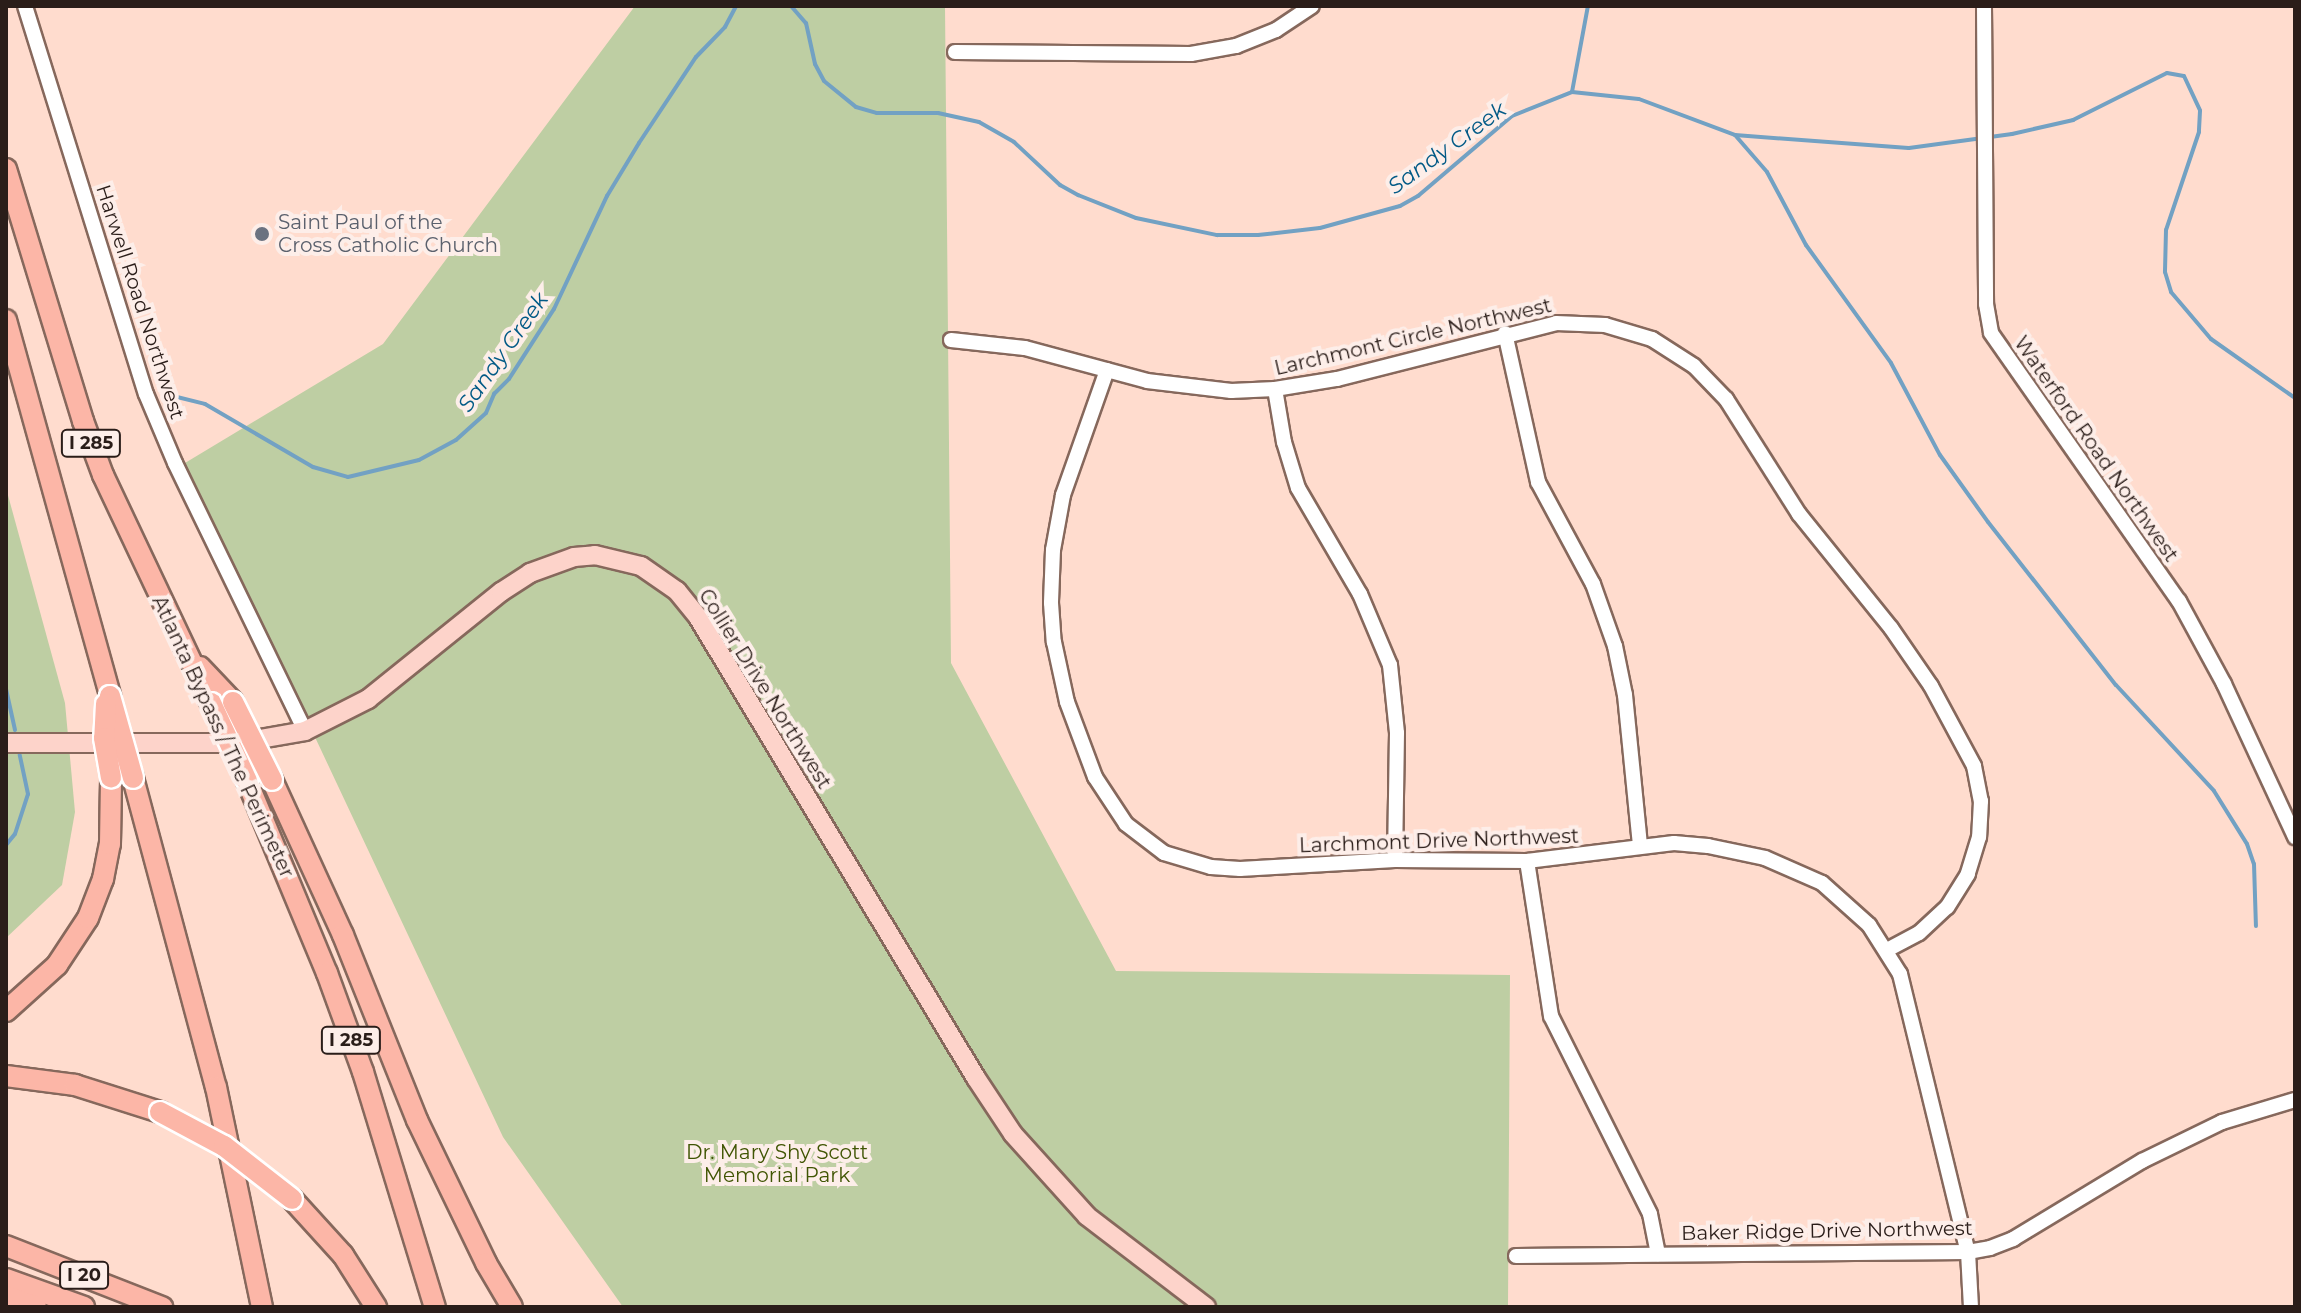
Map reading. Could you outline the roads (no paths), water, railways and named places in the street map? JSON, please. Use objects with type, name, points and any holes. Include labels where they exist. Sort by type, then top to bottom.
[{"type":"highway","name":"Atlanta Bypass / The Perimeter","points":[[6,169],[83,421],[103,475],[247,781],[327,973],[358,1058],[435,1307]]},
{"type":"highway","name":"I 285","points":[[6,320],[213,1074],[262,1307]]},
{"type":"highway","points":[[184,651],[233,702],[343,935],[417,1120],[486,1263],[512,1307]]},
{"type":"highway","points":[[6,1011],[57,965],[92,908],[110,844],[111,777],[104,738],[107,692]]},
{"type":"highway","points":[[6,1076],[75,1085],[160,1112],[224,1146],[292,1199],[343,1255],[376,1307]]},
{"type":"highway","name":"I 20","points":[[6,1246],[162,1307]]},
{"type":"highway","name":"I 20","points":[[6,1279],[84,1307]]},
{"type":"highway","points":[[6,1296],[36,1307]]},
{"type":"main road","name":"Collier Drive Northwest","points":[[6,743],[237,743],[305,731],[368,699],[501,592],[530,573],[574,557],[595,555],[620,559],[661,577],[698,617],[968,1066],[1013,1134],[1087,1216],[1206,1307]]},
{"type":"street","name":"Harwell Road Northwest","points":[[25,6],[146,394],[175,463],[305,731]]},
{"type":"street","points":[[955,52],[1191,54],[1250,41],[1276,30],[1312,6]]},
{"type":"street","name":"Waterford Road Northwest","points":[[1984,6],[1986,304],[1991,333],[2179,601],[2224,684],[2295,837]]},
{"type":"street","name":"Larchmont Circle Northwest","points":[[951,340],[1025,348],[1189,388],[1275,389],[1337,379],[1505,333],[1556,323],[1605,325],[1652,339],[1694,366],[1726,399],[1799,514],[1891,628],[1931,686],[1974,766],[1981,801],[1979,837],[1968,874],[1947,907],[1919,933],[1887,950]]},
{"type":"street","points":[[1505,333],[1538,482],[1593,584],[1615,646],[1625,695],[1640,846]]},
{"type":"street","name":"Larchmont Drive Northwest","points":[[1107,370],[1063,495],[1053,550],[1051,603],[1054,642],[1067,702],[1095,777],[1111,804],[1134,831],[1164,853],[1211,867],[1240,869],[1395,860],[1527,861],[1573,858],[1640,846],[1708,846],[1794,868],[1848,902],[1887,950],[1909,1000],[1968,1252],[1971,1307]]},
{"type":"street","points":[[1275,389],[1284,442],[1298,488],[1360,594],[1390,665],[1397,733],[1395,860]]},
{"type":"street","points":[[1527,861],[1551,1016],[1650,1214],[1658,1254]]},
{"type":"street","name":"Baker Ridge Drive Northwest","points":[[1516,1256],[1968,1252],[2013,1239],[2142,1161],[2222,1122],[2295,1100]]},
{"type":"waterway","name":"Sandy Creek","points":[[165,394],[205,404],[313,467],[348,477],[419,460],[456,440],[486,413],[494,394],[509,379],[554,309],[607,196],[639,143],[696,57],[725,27],[736,6]]},
{"type":"waterway","name":"Sandy Creek","points":[[791,6],[806,23],[815,64],[824,81],[856,107],[877,113],[938,113],[979,122],[1014,142],[1060,185],[1078,195],[1136,218],[1217,235],[1258,235],[1320,228],[1400,206],[1418,196],[1512,116],[1572,92],[1639,99],[1735,135],[1909,148],[2012,134],[2073,120],[2167,73],[2184,76],[2200,111],[2199,132],[2166,230],[2165,272],[2171,292],[2211,339],[2295,398]]},
{"type":"waterway","points":[[1572,92],[1588,6]]},
{"type":"waterway","points":[[1735,135],[1767,172],[1806,245],[1891,363],[1940,455],[1988,522],[2116,685],[2214,791],[2247,844],[2254,864],[2256,926]]},
{"type":"waterway","points":[[6,689],[15,730]]},
{"type":"waterway","points":[[6,845],[15,834],[28,794],[20,755]]},
{"type":"place","name":"Saint Paul of the Cross Catholic Church","points":[[262,234]]},
{"type":"park label","name":"Dr. Mary Shy Scott Memorial Park","points":[[777,1164]]}]
